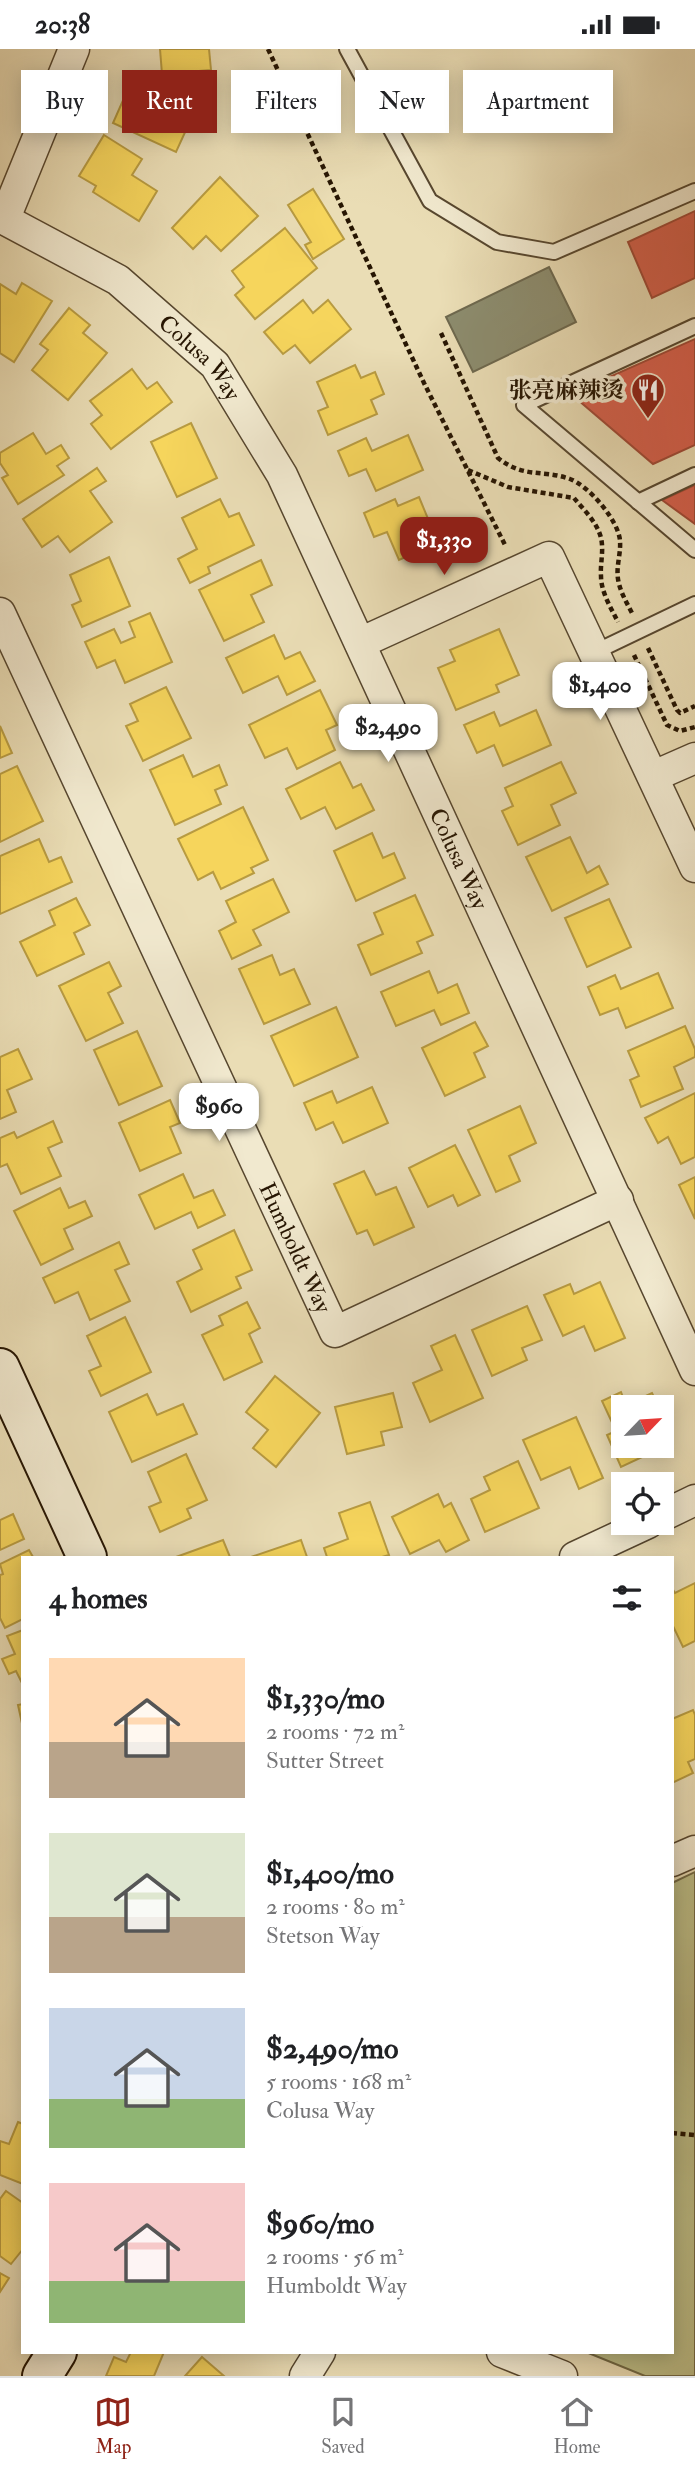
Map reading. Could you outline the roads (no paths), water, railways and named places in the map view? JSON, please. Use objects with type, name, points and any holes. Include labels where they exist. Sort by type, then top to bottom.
[{"type":"street","points":[[2,217],[74,49]]},
{"type":"street","name":"Colusa Way","points":[[2,217],[118,281],[215,365],[282,475],[695,1370]]},
{"type":"street","points":[[360,643],[549,557],[695,867]]},
{"type":"street","name":"Humboldt Way","points":[[0,613],[335,1332],[618,1200]]},
{"type":"street","points":[[654,776],[695,758]]},
{"type":"street","points":[[0,1368],[87,1556]]},
{"type":"street","points":[[674,1510],[695,1500]]},
{"type":"street","points":[[577,1556],[622,1535]]},
{"type":"street","points":[[674,1860],[695,1851]]},
{"type":"street","points":[[42,2376],[56,2354]]},
{"type":"street","points":[[305,2376],[319,2354]]},
{"type":"street","points":[[507,2354],[562,2376]]},
{"type":"lane","points":[[346,49],[430,201],[497,242],[554,252],[695,191]]},
{"type":"lane","points":[[695,326],[524,405],[695,550]]},
{"type":"lane","points":[[638,502],[695,475]]},
{"type":"lane","points":[[594,652],[695,604]]},
{"type":"place","name":"张亮麻辣烫","points":[[648,420]]}]
